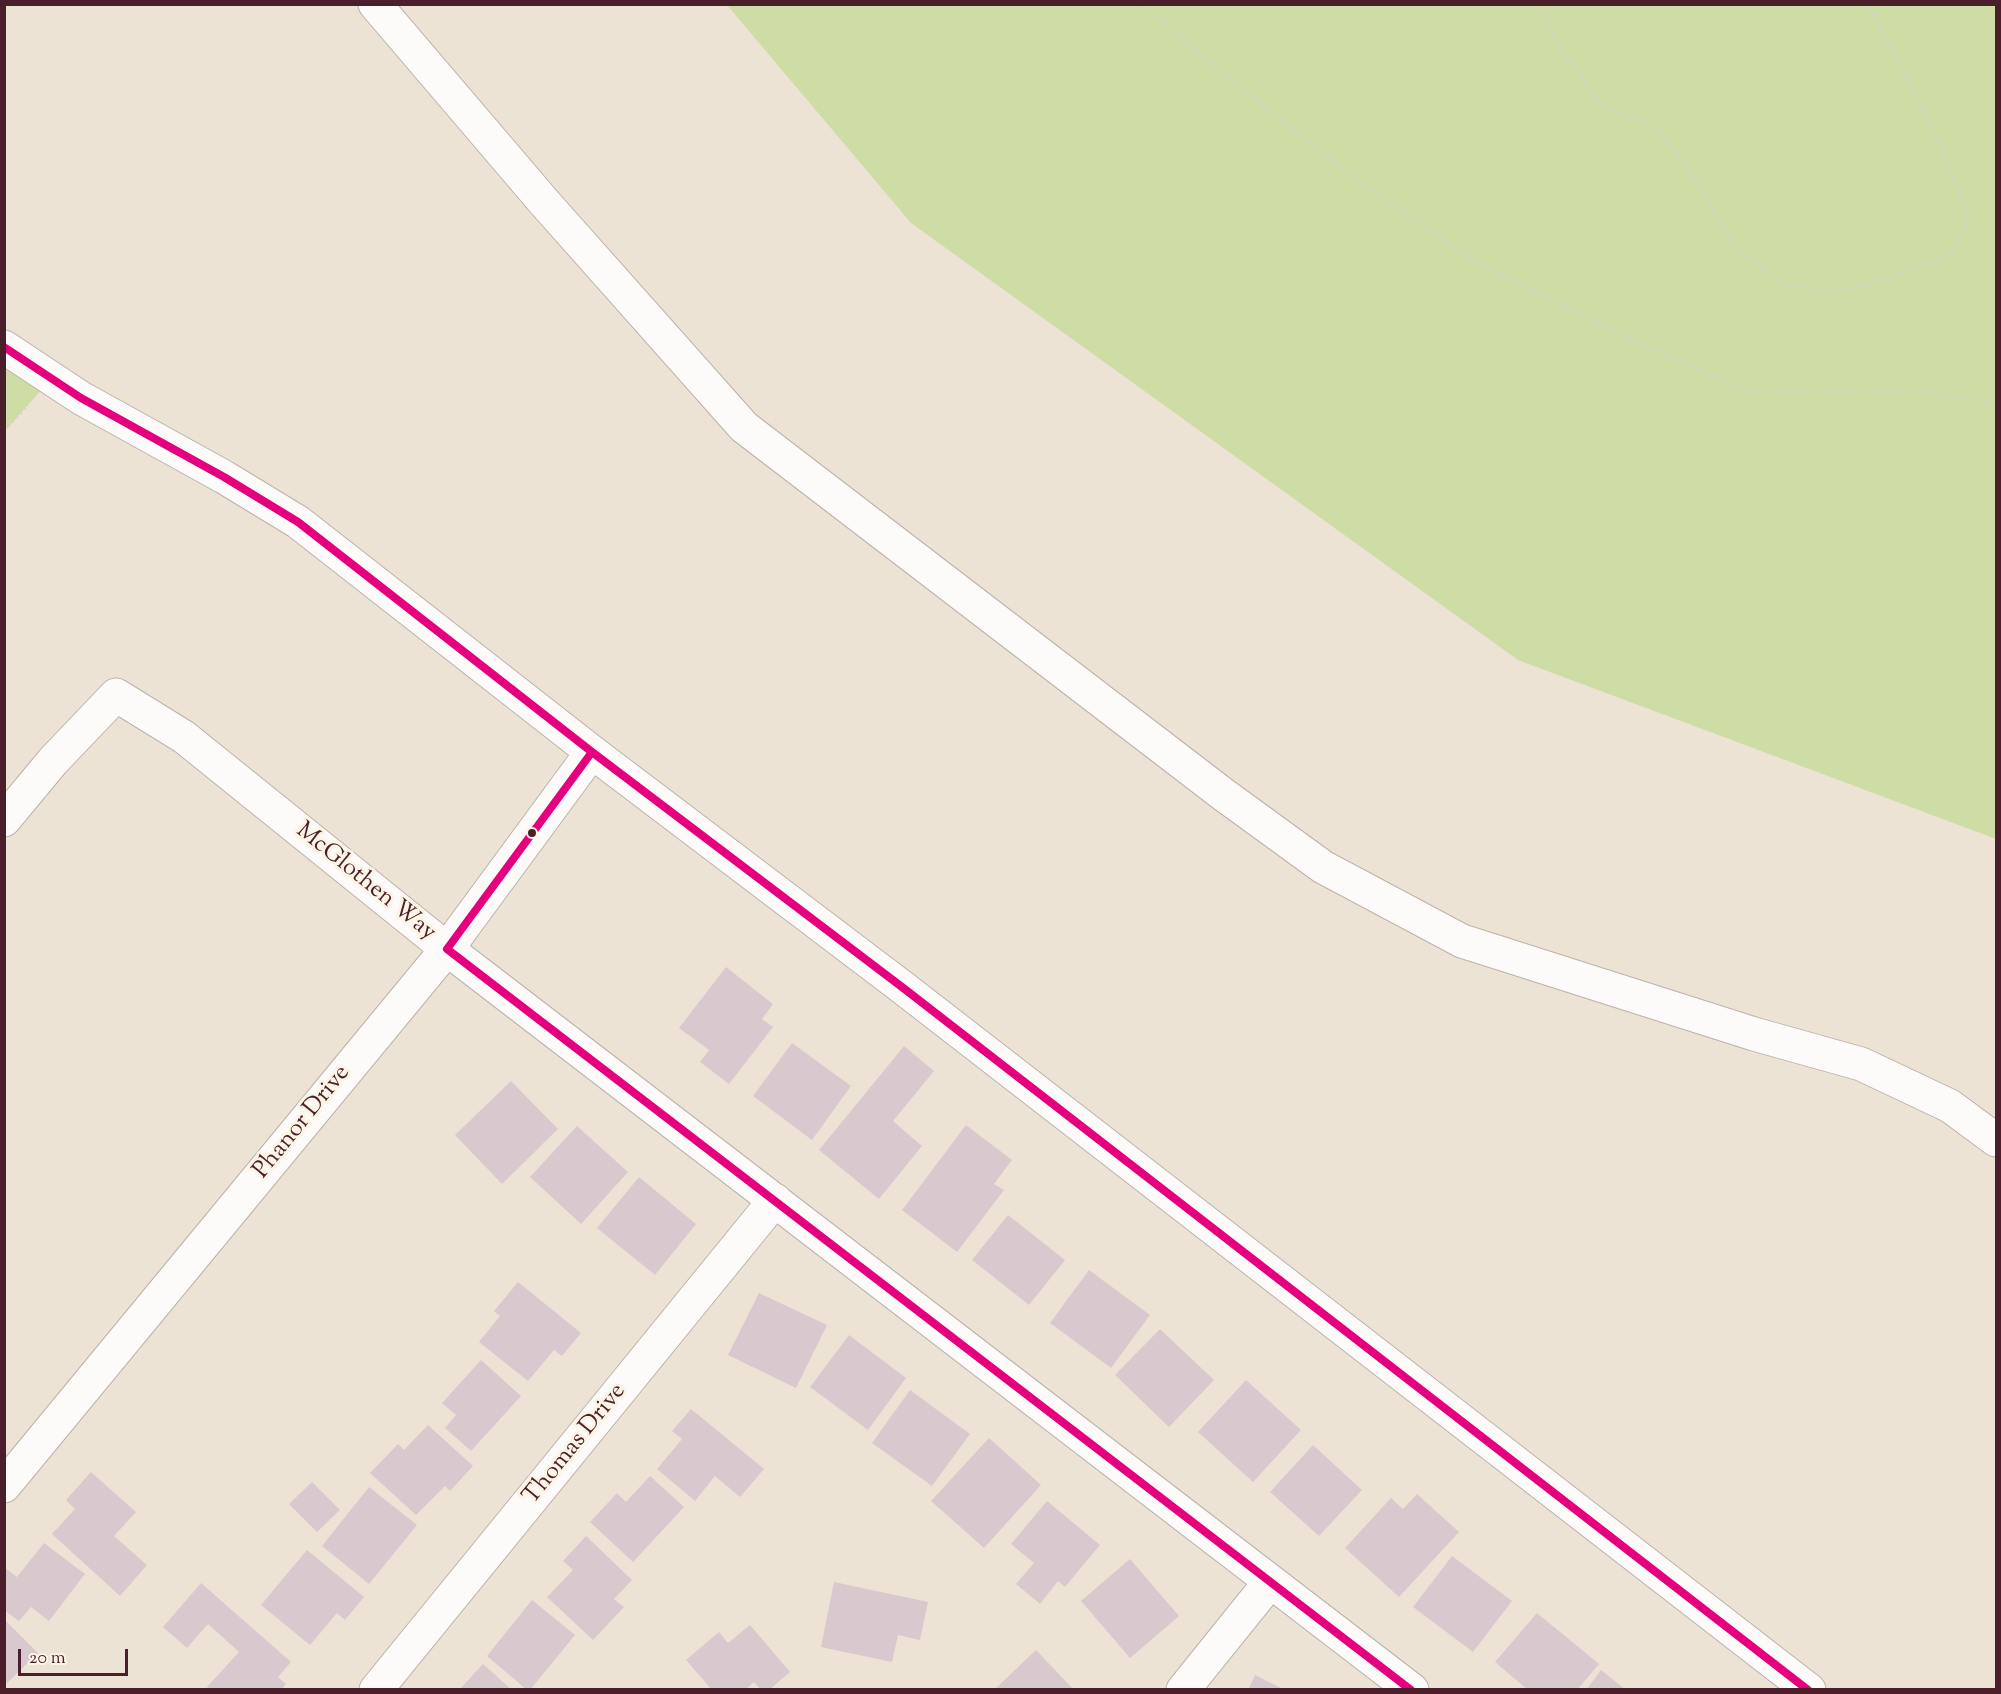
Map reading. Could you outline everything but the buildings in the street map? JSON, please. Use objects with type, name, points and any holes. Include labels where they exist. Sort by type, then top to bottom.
[{"type":"street","points":[[375,4],[544,202],[744,427],[1224,795],[1323,867],[1462,941],[1754,1034],[1861,1064],[1950,1106],[1996,1140]]},
{"type":"street","points":[[4,347],[81,398],[224,477],[298,522],[592,752],[902,987],[1809,1689]]},
{"type":"street","name":"McGlothen Way","points":[[4,820],[53,761],[116,695],[184,737],[447,949],[1412,1689]]},
{"type":"street","name":"Phanor Drive","points":[[4,1486],[447,949],[592,752]]},
{"type":"street","name":"Thomas Drive","points":[[376,1689],[775,1200]]},
{"type":"street","points":[[1184,1689],[1270,1582]]},
{"type":"path","points":[[1143,4],[1215,67],[1350,175],[1475,262],[1648,348],[1752,392],[1918,392],[1996,402]]},
{"type":"path","points":[[1540,4],[1559,45],[1602,106],[1656,128],[1683,161],[1737,248],[1783,284],[1835,293],[1899,275],[1951,255],[1969,217],[1932,125],[1867,4]]},
{"type":"green space","points":[[727,5],[1996,5],[1996,839],[1518,660],[911,223]]},
{"type":"green space","points":[[5,358],[51,379],[5,431]]},
{"type":"transit line","points":[[4,347],[81,398],[224,477],[298,522],[592,752],[902,987],[1808,1690]]},
{"type":"transit line","points":[[447,949],[592,752]]},
{"type":"transit line","points":[[447,949],[1411,1690]]}]
